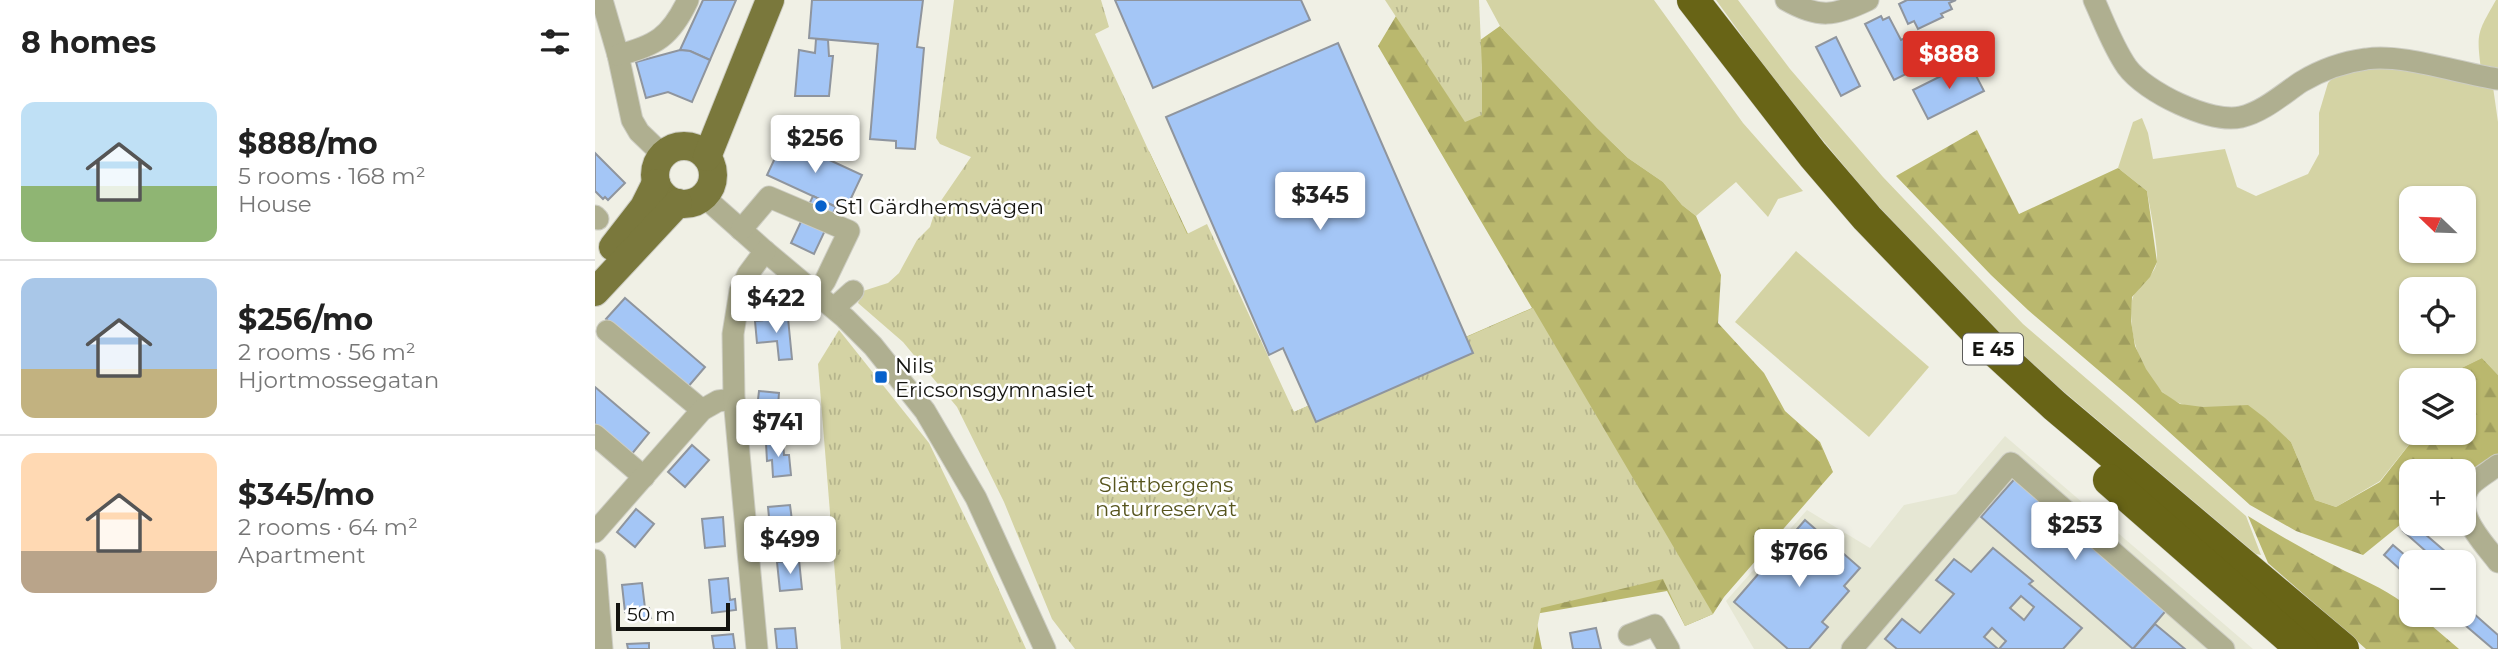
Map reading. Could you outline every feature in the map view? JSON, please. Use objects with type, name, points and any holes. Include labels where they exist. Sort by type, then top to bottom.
[{"type":"highway","name":"E 45","points":[[1670,0],[1747,105],[1799,169],[1924,307],[2043,421],[2302,649]]},
{"type":"highway","name":"E 45","points":[[1693,0],[1813,155],[1893,246],[1994,350],[2055,406],[2343,649]]},
{"type":"main road","points":[[595,268],[626,233],[644,207],[656,183],[656,168],[685,153],[709,111],[758,0]]},
{"type":"main road","points":[[685,153],[770,0]]},
{"type":"main road","points":[[595,292],[690,199],[710,187],[712,167],[685,153]]},
{"type":"main road","points":[[656,183],[664,196],[690,199]]},
{"type":"street","points":[[602,0],[618,55],[632,120],[639,132],[685,153]]},
{"type":"street","points":[[618,55],[654,45],[675,23],[688,0]]},
{"type":"street","points":[[1786,0],[1804,10],[1826,15],[1847,10],[1868,0]]},
{"type":"street","points":[[2094,0],[2127,67],[2137,78],[2181,104],[2214,117],[2241,118],[2305,80],[2339,64],[2370,58],[2410,61],[2498,79]]},
{"type":"street","points":[[741,230],[769,197],[849,232],[816,294]]},
{"type":"street","points":[[690,199],[741,230],[834,308],[873,346],[925,411],[976,498],[1045,649]]},
{"type":"street","points":[[757,649],[734,399],[733,334],[740,291],[748,274],[765,251]]},
{"type":"street","points":[[834,308],[853,291]]},
{"type":"street","points":[[607,331],[702,410]]},
{"type":"street","points":[[595,532],[702,410],[719,401],[734,399]]},
{"type":"street","points":[[595,435],[644,477]]},
{"type":"street","points":[[1852,649],[2011,463],[2224,649]]},
{"type":"street","points":[[2498,465],[2471,486],[2465,498],[2464,511],[2470,524],[2498,562]]},
{"type":"street","points":[[595,560],[603,649]]},
{"type":"street","points":[[1629,635],[1655,625],[1669,649]]},
{"type":"shaded area","points":[[2005,436],[2253,649],[1754,649],[1726,601],[1807,510],[1870,548],[1904,505],[1956,494]]},
{"type":"green space","name":"Slättbergens naturreservat","points":[[954,0],[1101,0],[1109,27],[1095,34],[1187,234],[1207,224],[1294,412],[1533,308],[1713,614],[1685,626],[1663,579],[1541,608],[1533,649],[1075,649],[1052,619],[1004,502],[957,407],[903,342],[858,303],[863,291],[888,283],[899,273],[917,240],[930,227],[936,208],[971,157],[940,144],[936,138]]},
{"type":"green space","points":[[1385,0],[1479,0],[1482,115],[1465,122]]},
{"type":"green space","points":[[1486,0],[1654,0],[1743,123],[1803,191],[1778,199],[1768,217],[1736,182],[1696,216],[1682,205],[1663,182],[1628,158],[1597,128],[1500,26]]},
{"type":"green space","points":[[1716,0],[1738,0],[1790,69],[1883,177],[2023,324],[2246,516],[2261,555],[2256,554],[2030,363],[1954,288],[1868,195],[1783,92]]},
{"type":"green space","points":[[2498,0],[2498,87],[2493,87],[2498,122],[2498,375],[2482,358],[2462,368],[2399,368],[2399,445],[2409,445],[2380,481],[2336,507],[2315,500],[2291,442],[2248,406],[2187,406],[2167,396],[2147,373],[2135,345],[2131,315],[2136,291],[2149,277],[2157,261],[2155,237],[2147,191],[2118,168],[2133,122],[2142,118],[2153,159],[2225,149],[2237,187],[2256,196],[2308,174],[2319,154],[2319,113],[2328,83],[2341,69],[2372,65],[2481,69],[2479,39],[2482,26]]},
{"type":"green space","points":[[1396,16],[1452,60],[1500,26],[1628,158],[1663,182],[1682,205],[1696,216],[1721,275],[1718,323],[1764,373],[1785,411],[1820,442],[1833,472],[1724,597],[1713,614],[1685,626],[1667,591],[1535,614],[1542,649],[1224,649],[1149,151],[1188,234],[1294,412],[1532,308],[1378,46]]},
{"type":"green space","points":[[1977,130],[2019,214],[2118,168],[2147,191],[2157,262],[2150,277],[2132,297],[2131,321],[2135,346],[2146,369],[2162,392],[2180,404],[2203,407],[2248,405],[2265,418],[2291,442],[2315,500],[2336,507],[2380,482],[2409,445],[2476,445],[2476,368],[2462,368],[2482,358],[2498,375],[2498,455],[2476,471],[2476,459],[2399,459],[2399,526],[2363,555],[2296,531],[2250,505],[2028,310],[1896,176]]},
{"type":"green space","points":[[1796,251],[1929,367],[1869,437],[1735,322]]},
{"type":"green space","points":[[839,330],[929,443],[1026,649],[841,649],[818,364]]},
{"type":"green space","points":[[2248,516],[2395,597],[2399,600],[2399,627],[2433,627],[2459,649],[2366,649],[2268,563]]},
{"type":"building","points":[[703,0],[736,0],[710,60],[690,51],[680,50]]},
{"type":"building","points":[[812,0],[923,0],[917,47],[924,48],[915,149],[896,148],[896,141],[870,139],[878,44],[809,38]]},
{"type":"building","points":[[1115,0],[1301,0],[1310,20],[1153,88]]},
{"type":"building","points":[[1907,0],[1956,0],[1949,3],[1952,9],[1941,14],[1943,17],[1918,29],[1914,21],[1908,24],[1899,4]]},
{"type":"building","points":[[1881,16],[1883,20],[1889,17],[1901,40],[1907,37],[1922,66],[1894,80],[1865,24]]},
{"type":"building","points":[[1836,37],[1860,86],[1841,96],[1816,47]]},
{"type":"building","points":[[816,39],[828,40],[829,56],[833,56],[829,96],[795,96],[799,50],[815,53]]},
{"type":"building","points":[[1338,43],[1473,353],[1316,422],[1283,348],[1269,355],[1166,117]]},
{"type":"building","points":[[680,50],[690,51],[710,60],[692,102],[668,92],[646,98],[636,62]]},
{"type":"building","points":[[1969,62],[1984,91],[1928,119],[1913,90]]},
{"type":"building","points":[[784,139],[862,175],[845,211],[767,175]]},
{"type":"building","points":[[595,153],[625,183],[608,200],[595,191]]},
{"type":"building","points":[[813,196],[836,207],[814,254],[791,243]]},
{"type":"building","points":[[625,298],[705,367],[687,388],[606,319]]},
{"type":"building","points":[[788,318],[792,359],[779,360],[777,341],[757,343],[755,321]]},
{"type":"building","points":[[595,387],[649,433],[631,455],[595,424]]},
{"type":"building","points":[[759,391],[779,393],[778,406],[786,407],[784,420],[756,417]]},
{"type":"building","points":[[783,441],[784,455],[789,455],[791,475],[773,477],[772,460],[767,461],[766,443]]},
{"type":"building","points":[[692,445],[709,460],[685,487],[668,472]]},
{"type":"building","points":[[2018,475],[2169,607],[2133,649],[1981,517]]},
{"type":"building","points":[[790,505],[794,536],[771,538],[768,507]]},
{"type":"building","points":[[636,509],[654,524],[635,547],[617,532]]},
{"type":"building","points":[[723,517],[725,546],[705,548],[702,519]]},
{"type":"building","points":[[1805,520],[1860,568],[1844,586],[1849,591],[1822,622],[1828,627],[1809,649],[1788,649],[1734,602]]},
{"type":"building","points":[[2409,536],[2427,536],[2444,550],[2424,550]]},
{"type":"building","points":[[2393,545],[2399,550],[2399,568],[2384,555]]},
{"type":"building","points":[[1993,548],[2033,581],[2029,584],[2082,628],[2063,649],[1999,649],[2006,641],[1992,628],[1984,637],[1998,649],[1897,649],[1885,639],[1902,619],[1920,633],[1954,594],[1936,580],[1954,559],[1971,572]],"holes":[[[2021,596],[2034,607],[2024,620],[2010,608]]]},
{"type":"building","points":[[799,560],[802,589],[780,591],[777,562]]},
{"type":"building","points":[[728,578],[730,600],[735,599],[736,610],[712,613],[709,580]]},
{"type":"building","points":[[642,583],[645,608],[649,608],[651,618],[633,620],[632,611],[625,612],[622,585]]},
{"type":"building","points":[[2476,616],[2498,635],[2498,649],[2493,649],[2467,627],[2476,627]]},
{"type":"building","points":[[2155,624],[2185,649],[2133,649]]},
{"type":"building","points":[[795,628],[797,649],[777,649],[775,629]]},
{"type":"building","points":[[1596,628],[1601,649],[1573,649],[1570,633]]},
{"type":"building","points":[[733,634],[735,649],[714,649],[712,636]]},
{"type":"building","points":[[649,643],[649,649],[628,649],[627,644]]},
{"type":"place","name":"St1 Gärdhemsvägen","points":[[821,206]]},
{"type":"place","name":"Nils Ericsonsgymnasiet","points":[[881,377]]}]
